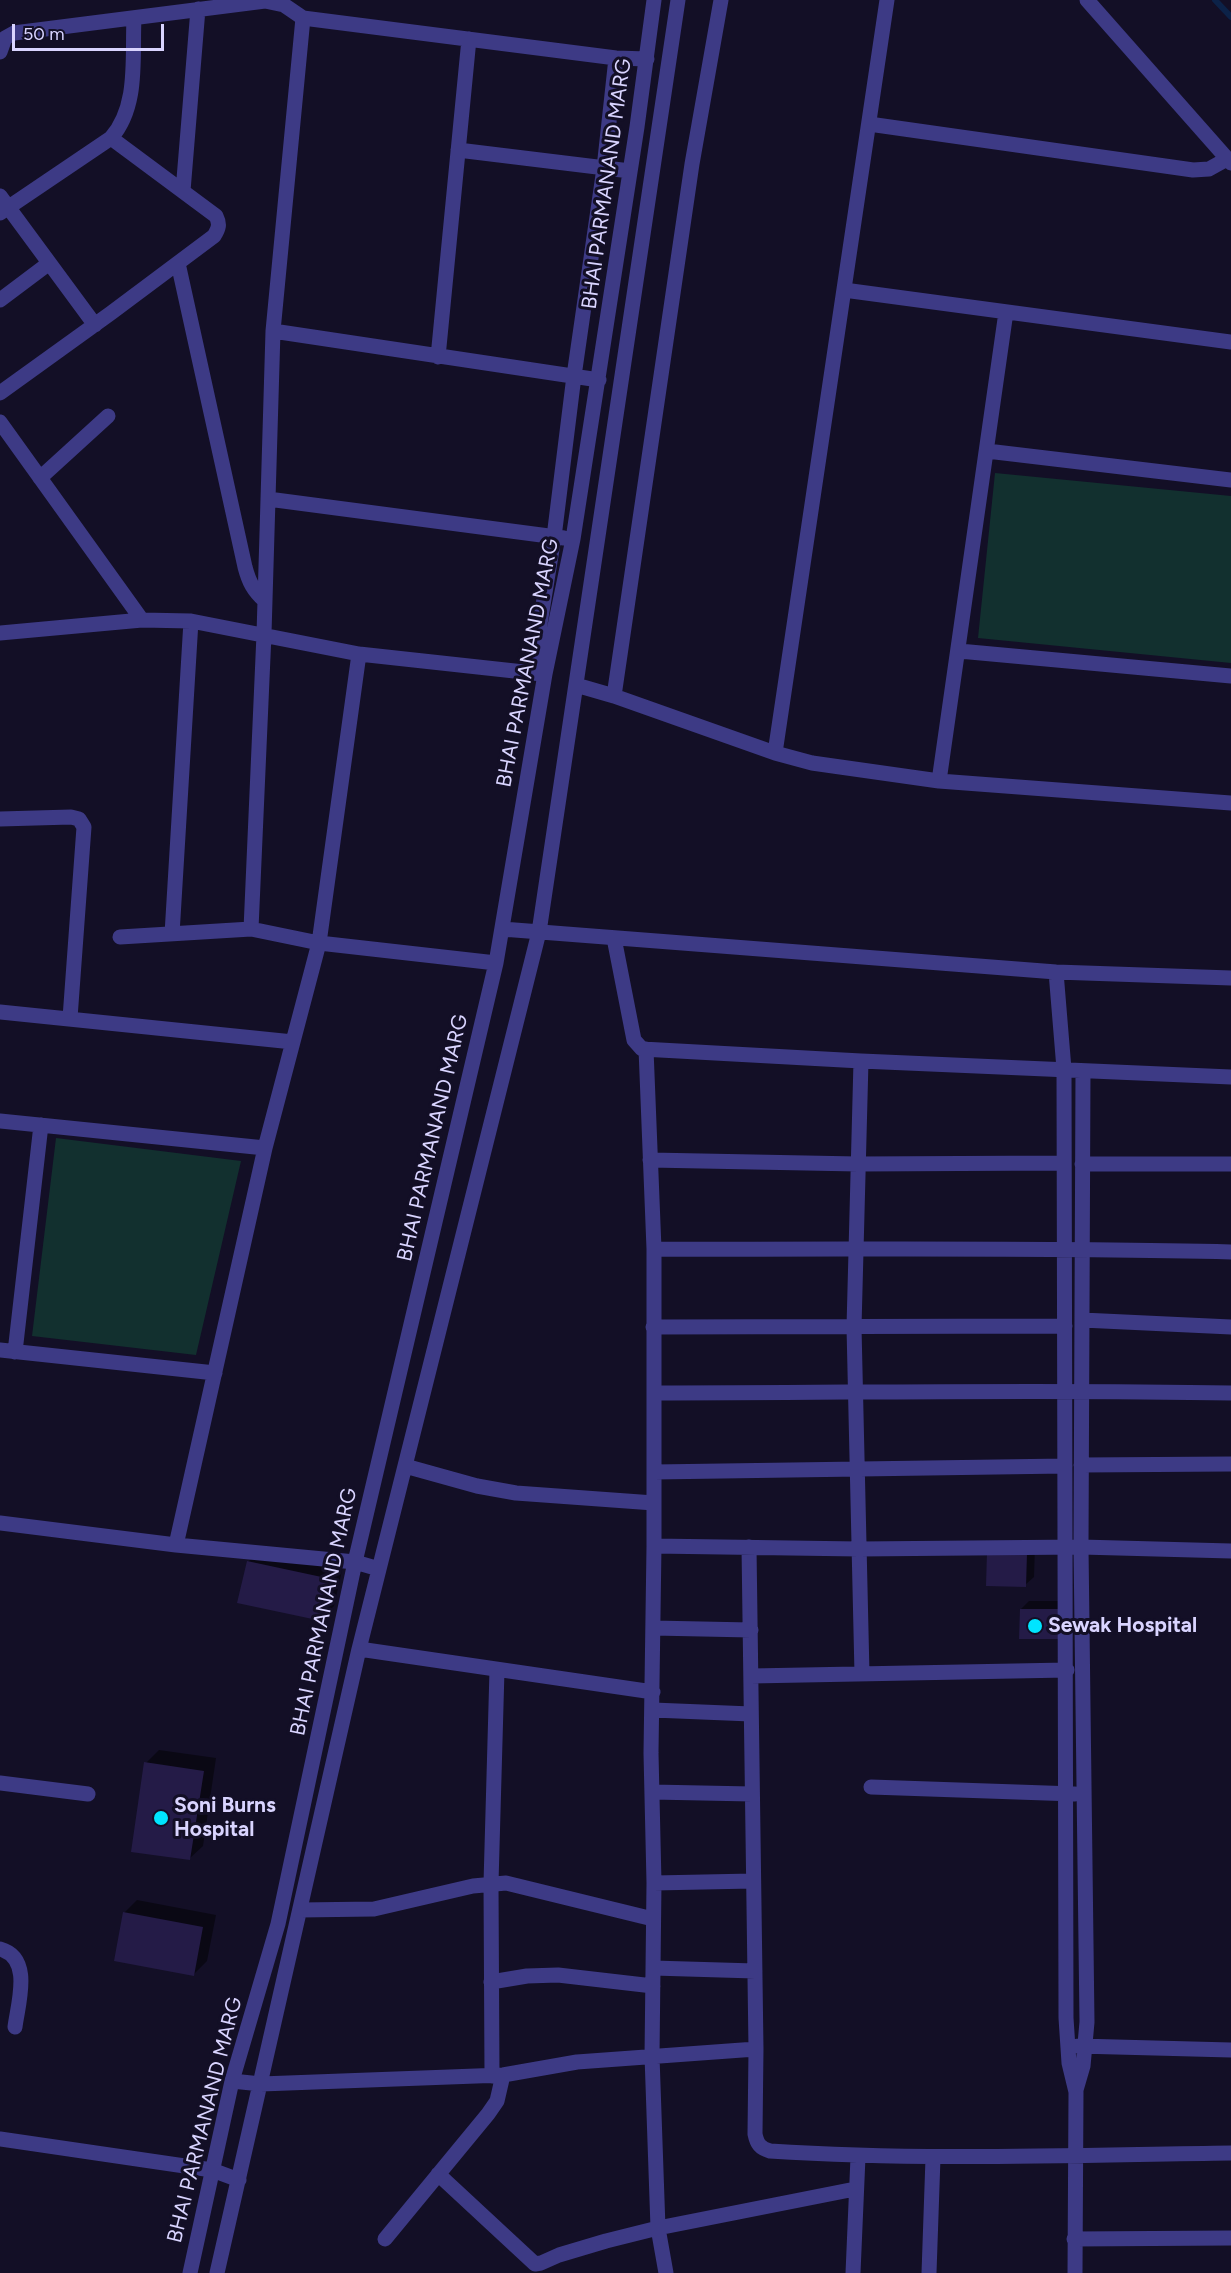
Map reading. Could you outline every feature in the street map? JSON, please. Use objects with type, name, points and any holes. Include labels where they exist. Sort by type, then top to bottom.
[{"type":"street","name":"BHAI PARMANAND MARG","points":[[190,2273],[231,2081],[278,1924],[355,1562],[496,963],[539,674],[573,539],[599,380],[654,0]]},
{"type":"street","name":"BHAI PARMANAND MARG","points":[[217,2273],[359,1649],[539,932],[678,0]]},
{"type":"street","points":[[614,696],[690,176],[721,0]]},
{"type":"street","points":[[775,753],[887,0]]},
{"type":"street","points":[[869,124],[1193,170],[1209,169],[1229,161],[1087,0]]},
{"type":"street","points":[[0,52],[4,38],[14,33],[198,9],[284,2],[303,18],[616,58],[646,59]]},
{"type":"street","points":[[183,191],[198,9]]},
{"type":"street","points":[[95,325],[2,206],[111,138],[122,126],[131,94],[134,18]]},
{"type":"street","points":[[251,929],[264,634],[273,331],[303,18]]},
{"type":"street","points":[[438,357],[469,39]]},
{"type":"street","points":[[0,633],[142,620],[191,621],[359,654],[539,674],[574,376],[604,168],[616,58]]},
{"type":"street","points":[[0,393],[214,236],[218,229],[219,221],[216,216],[111,138]]},
{"type":"street","points":[[458,150],[630,171]]},
{"type":"street","points":[[178,263],[249,583],[265,601]]},
{"type":"street","points":[[0,300],[48,264]]},
{"type":"street","points":[[844,290],[1231,342]]},
{"type":"street","points":[[939,781],[1006,312]]},
{"type":"street","points":[[273,331],[599,380]]},
{"type":"street","points":[[40,478],[108,416]]},
{"type":"street","points":[[0,422],[142,620]]},
{"type":"street","points":[[987,452],[1231,480]]},
{"type":"street","points":[[268,499],[573,539]]},
{"type":"street","points":[[172,934],[191,621]]},
{"type":"street","points":[[959,651],[1231,676]]},
{"type":"street","points":[[176,1545],[265,1148],[319,943],[359,654]]},
{"type":"street","points":[[576,685],[614,696],[775,753],[812,763],[939,781],[1231,803]]},
{"type":"street","points":[[0,819],[71,817],[79,819],[84,827],[70,1018]]},
{"type":"street","points":[[120,937],[251,929],[319,943],[496,963]]},
{"type":"street","points":[[502,929],[1056,972],[1231,978]]},
{"type":"street","points":[[614,938],[634,1040],[637,1046],[646,1049],[1231,1077]]},
{"type":"street","points":[[1056,972],[1064,1069],[1065,1466],[1073,1547],[1083,1718],[1086,2046],[1076,2092]]},
{"type":"street","points":[[0,1012],[293,1042]]},
{"type":"street","points":[[646,1049],[654,1249],[652,2056],[658,2228],[666,2273]]},
{"type":"street","points":[[861,1061],[855,1327],[862,1674]]},
{"type":"street","points":[[1075,2273],[1076,2092],[1067,2046],[1067,1670],[1073,1547],[1081,1465],[1083,1071]]},
{"type":"street","points":[[0,1121],[265,1148]]},
{"type":"street","points":[[41,1125],[8,1351],[215,1373]]},
{"type":"street","points":[[650,1160],[858,1164],[1063,1163]]},
{"type":"street","points":[[1082,1164],[1231,1164]]},
{"type":"street","points":[[654,1249],[1083,1248],[1231,1252]]},
{"type":"street","points":[[1082,1320],[1231,1327]]},
{"type":"street","points":[[653,1327],[1065,1326]]},
{"type":"street","points":[[654,1393],[1064,1390],[1231,1393]]},
{"type":"street","points":[[1081,1465],[1231,1464]]},
{"type":"street","points":[[405,1466],[477,1486],[516,1493],[654,1503]]},
{"type":"street","points":[[654,1472],[1065,1466]]},
{"type":"street","points":[[0,1523],[176,1545],[355,1562],[379,1569]]},
{"type":"street","points":[[654,1546],[859,1549],[1073,1547],[1231,1551]]},
{"type":"street","points":[[749,1548],[756,2049],[754,2134],[761,2149],[858,2157],[933,2158],[1231,2153]]},
{"type":"street","points":[[653,1628],[751,1629]]},
{"type":"street","points":[[359,1649],[653,1692]]},
{"type":"street","points":[[385,2239],[497,2102],[491,1982],[491,1883],[498,1670]]},
{"type":"street","points":[[751,1676],[1067,1670]]},
{"type":"street","points":[[653,1710],[751,1714]]},
{"type":"street","points":[[1067,1717],[1083,1718]]},
{"type":"street","points":[[0,1783],[88,1794]]},
{"type":"street","points":[[872,1787],[1084,1794]]},
{"type":"street","points":[[652,1792],[752,1794]]},
{"type":"street","points":[[654,1883],[753,1881]]},
{"type":"street","points":[[300,1910],[374,1909],[491,1883],[522,1885],[653,1919]]},
{"type":"street","points":[[0,1949],[13,1956],[20,1969],[15,2027]]},
{"type":"street","points":[[653,1968],[755,1971]]},
{"type":"street","points":[[491,1982],[527,1976],[558,1975],[653,1986]]},
{"type":"street","points":[[1067,2046],[1231,2050]]},
{"type":"street","points":[[231,2081],[261,2084],[497,2075],[577,2062],[756,2049]]},
{"type":"street","points":[[0,2139],[191,2169],[212,2170],[239,2180]]},
{"type":"street","points":[[853,2273],[858,2157]]},
{"type":"street","points":[[930,2273],[933,2158]]},
{"type":"street","points":[[438,2174],[535,2264],[606,2241],[658,2228],[855,2189]]},
{"type":"street","points":[[1074,2239],[1231,2238]]},
{"type":"green space","points":[[995,473],[1231,496],[1231,663],[978,638]]},
{"type":"green space","points":[[56,1138],[241,1161],[196,1355],[32,1336]]},
{"type":"building","points":[[987,1552],[1027,1553],[1026,1587],[986,1586]]},
{"type":"building","points":[[247,1561],[331,1579],[322,1621],[237,1603]]},
{"type":"building","points":[[1020,1609],[1063,1609],[1062,1639],[1019,1639]]},
{"type":"building","points":[[144,1762],[204,1771],[190,1860],[131,1852]]},
{"type":"building","points":[[123,1912],[203,1927],[194,1976],[114,1961]]},
{"type":"waterway","points":[[1215,0],[1231,17]]},
{"type":"place","name":"Sewak Hospital","points":[[1035,1626]]},
{"type":"place","name":"Soni Burns Hospital","points":[[161,1818]]}]
